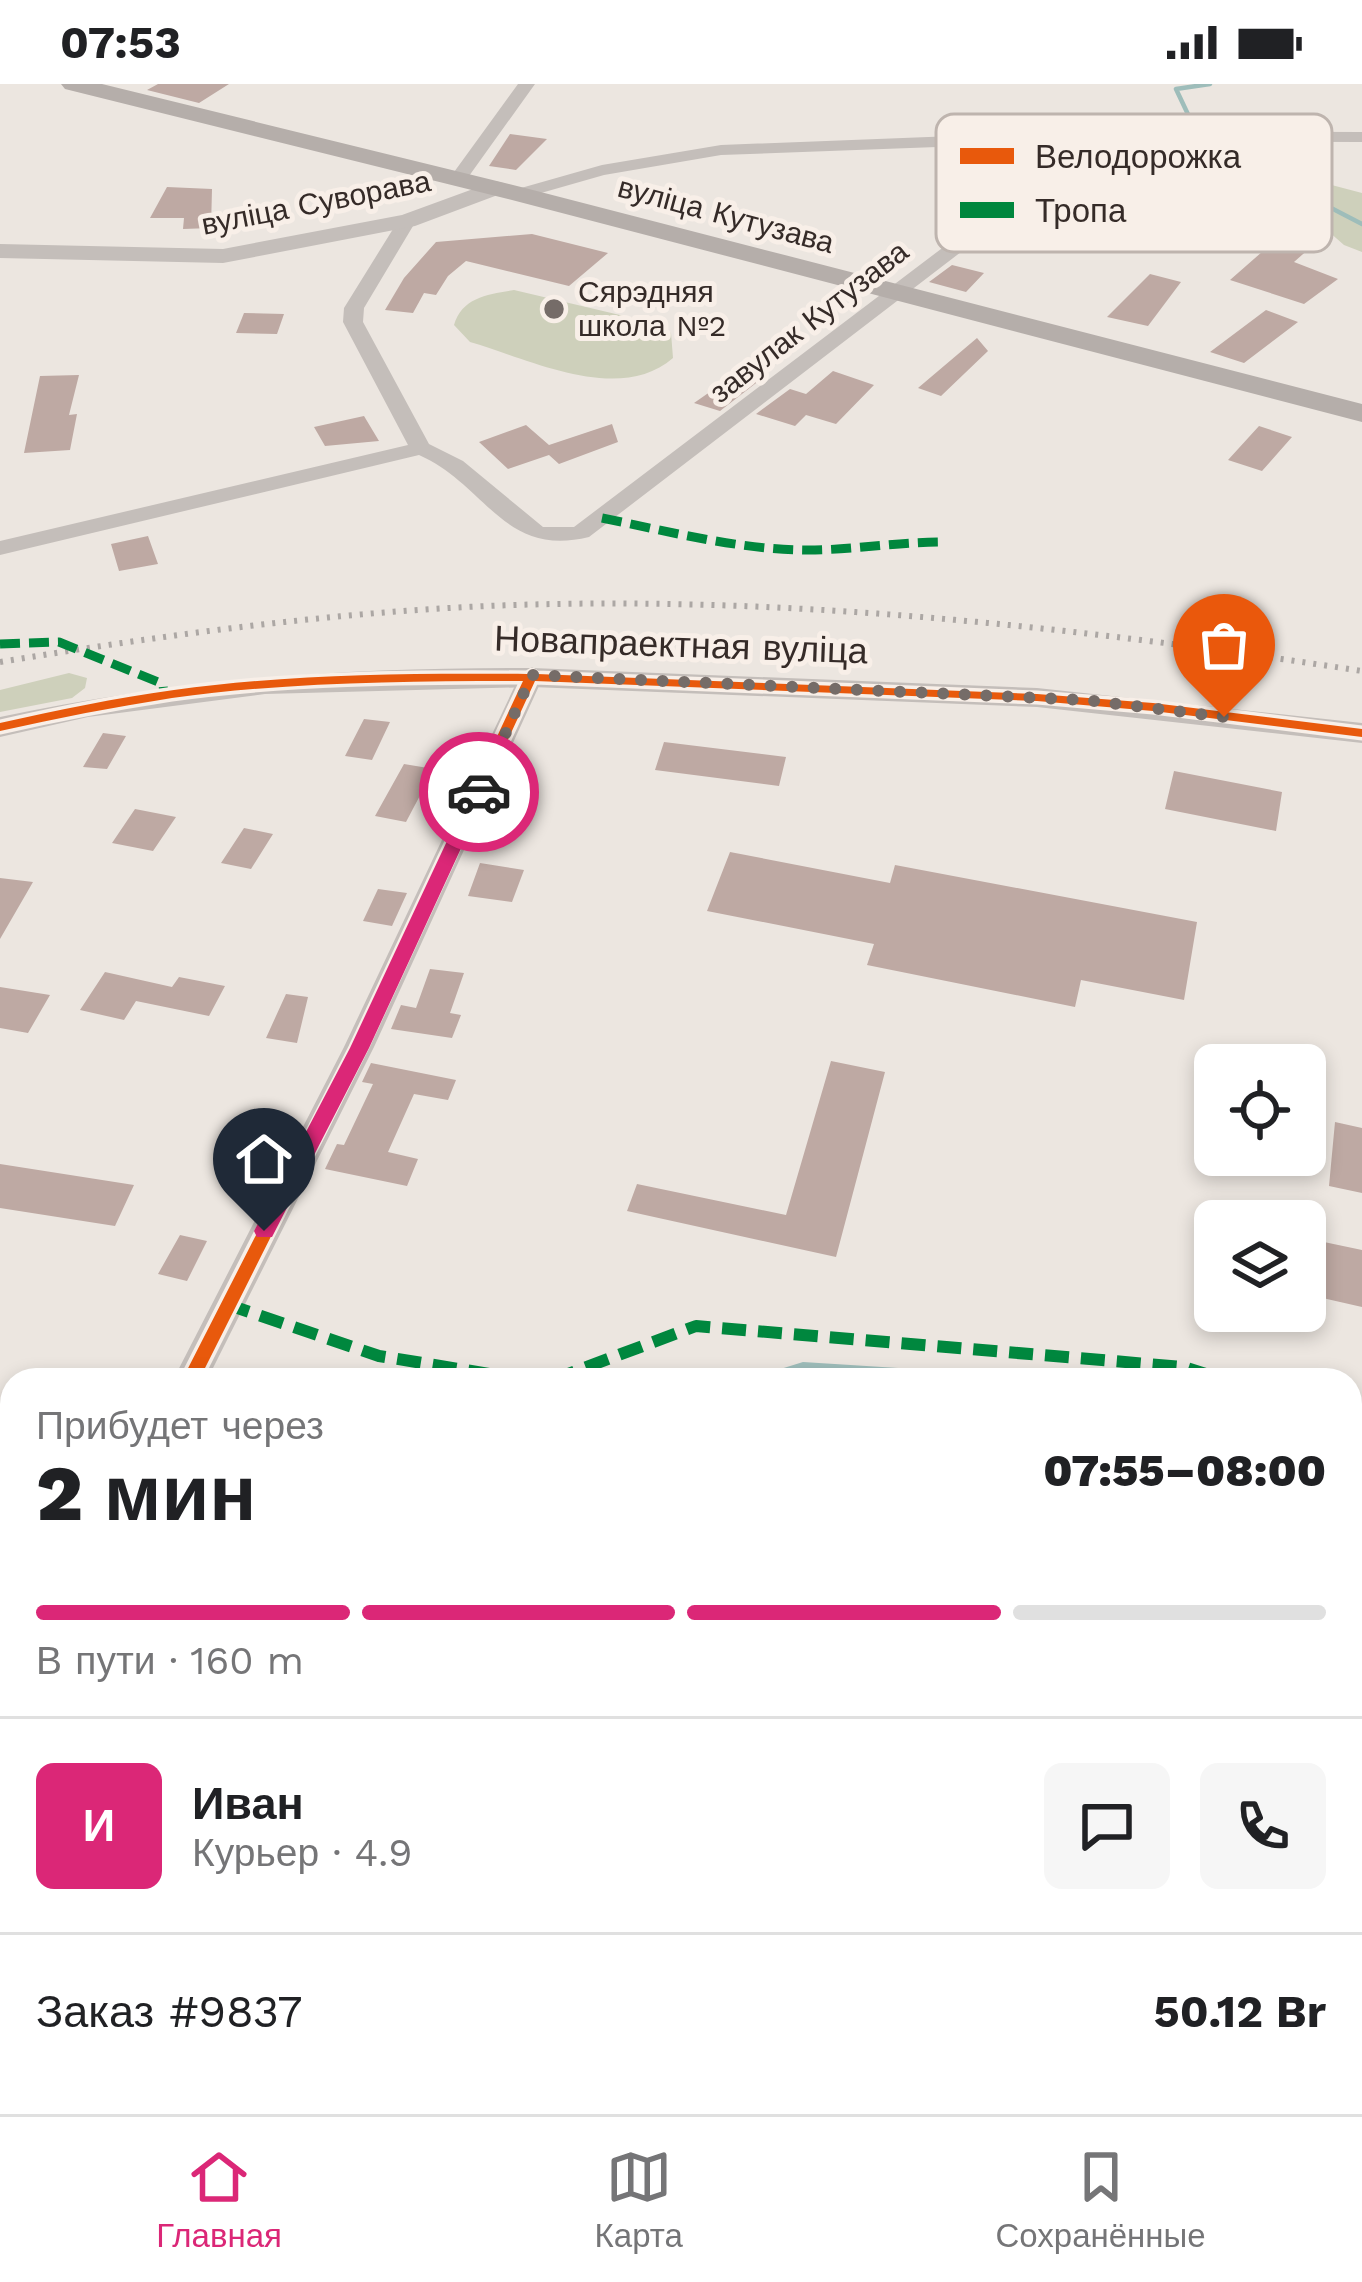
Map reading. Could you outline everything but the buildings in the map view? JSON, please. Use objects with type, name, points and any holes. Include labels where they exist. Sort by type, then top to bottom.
[{"type":"main road","name":"вуліца Кутузава","points":[[73,84],[1362,412]]},
{"type":"street","points":[[458,179],[527,84]]},
{"type":"street","name":"вуліца Суворава","points":[[1332,137],[1362,137]]},
{"type":"street","name":"вуліца Суворава","points":[[0,251],[223,256],[407,221],[602,170],[722,149],[936,141]]},
{"type":"street","points":[[0,548],[421,448],[353,322],[353,308],[407,221]]},
{"type":"street","name":"завулак Кутузава","points":[[421,448],[452,459],[535,533],[555,537],[581,532],[947,252]]},
{"type":"street","name":"Новапраектная вуліца","points":[[0,727],[143,700],[288,681],[365,675],[532,675],[1085,700],[1362,733]]},
{"type":"street","points":[[196,1368],[359,1048],[532,675]]},
{"type":"green space","points":[[1332,185],[1362,193],[1362,252],[1332,234]]},
{"type":"green space","points":[[514,290],[658,324],[671,333],[673,358],[651,372],[627,378],[573,374],[470,342],[454,325],[470,303]]},
{"type":"green space","points":[[69,673],[87,678],[85,688],[72,698],[0,712],[0,690]]},
{"type":"water","points":[[803,1362],[898,1368],[784,1368]]},
{"type":"waterway","points":[[1188,114],[1176,89],[1210,84]]},
{"type":"waterway","points":[[1332,208],[1362,224]]},
{"type":"railway","points":[[0,662],[320,618],[620,603],[939,618],[1362,671]]},
{"type":"marked path","points":[[602,518],[744,546],[817,550],[877,542],[946,542]]},
{"type":"marked path","points":[[0,644],[59,642],[163,684],[164,696]]},
{"type":"marked path","points":[[226,1304],[379,1356],[453,1368]]},
{"type":"marked path","points":[[584,1368],[696,1326],[1187,1368]]},
{"type":"cycle path","points":[[196,1368],[359,1047],[532,675]]},
{"type":"cycle path","points":[[0,727],[176,694],[265,685],[532,677],[1037,698],[1362,733]]},
{"type":"way so far","points":[[479,792],[532,675],[1085,700],[1224,717]]},
{"type":"place","name":"Сярэдняя школа №2","points":[[554,309]]},
{"type":"route","points":[[264,1231],[359,1048],[479,792]]}]
